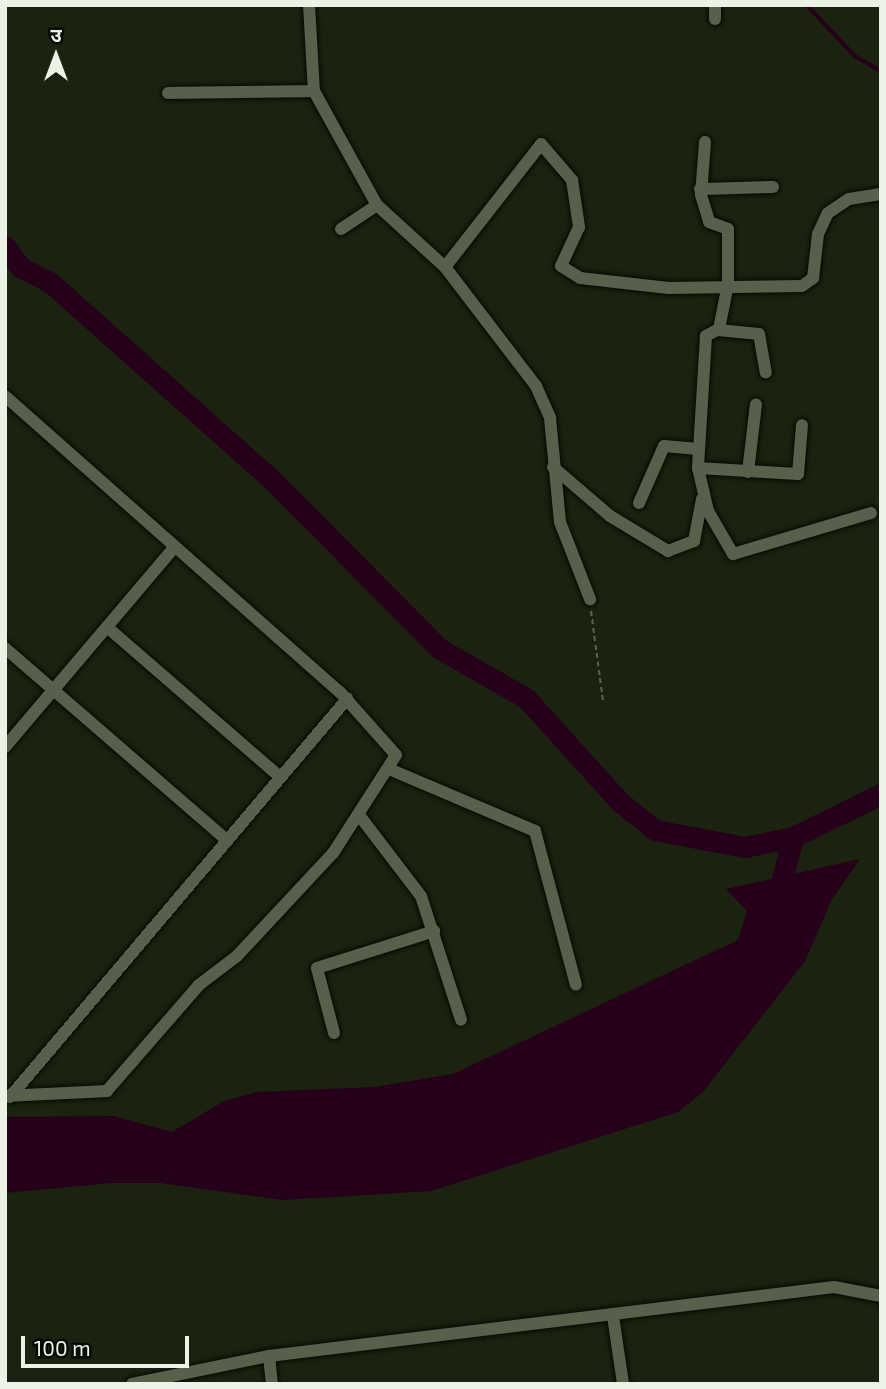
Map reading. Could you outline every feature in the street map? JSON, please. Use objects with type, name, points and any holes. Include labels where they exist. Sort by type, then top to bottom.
[{"type":"street","points":[[309,5],[314,91],[377,205],[445,267],[536,386],[550,418],[560,522],[590,599]]},
{"type":"street","points":[[715,5],[715,19]]},
{"type":"street","points":[[169,93],[314,91]]},
{"type":"street","points":[[705,142],[700,189],[709,222],[728,229],[728,284],[718,330]]},
{"type":"street","points":[[445,267],[544,144],[573,185],[579,227],[562,259],[564,272],[668,288],[728,284],[809,284],[828,213],[849,199],[881,194]]},
{"type":"street","points":[[700,189],[773,187]]},
{"type":"street","points":[[341,229],[377,205]]},
{"type":"street","points":[[553,467],[610,516],[668,551],[695,541],[702,495],[698,449],[706,333],[718,330],[759,334],[766,372]]},
{"type":"street","points":[[8,403],[347,699],[396,751],[389,769],[333,853],[237,956],[199,985],[107,1091],[8,1097]]},
{"type":"street","points":[[748,472],[756,404]]},
{"type":"street","points":[[698,468],[801,472],[803,425]]},
{"type":"street","points":[[639,503],[664,446],[698,449]]},
{"type":"street","points":[[702,495],[733,554],[871,513]]},
{"type":"street","points":[[5,747],[174,548]]},
{"type":"street","points":[[107,626],[280,777]]},
{"type":"street","points":[[5,648],[227,840]]},
{"type":"street","points":[[8,1097],[347,699]]},
{"type":"street","points":[[389,769],[535,831],[576,985]]},
{"type":"street","points":[[359,815],[406,872],[435,931],[461,1020]]},
{"type":"street","points":[[334,1033],[317,968],[435,931]]},
{"type":"street","points":[[132,1384],[269,1356],[834,1287],[881,1296]]},
{"type":"street","points":[[613,1316],[623,1384]]},
{"type":"street","points":[[269,1356],[272,1384]]},
{"type":"path","points":[[590,599],[603,701]]},
{"type":"shaded area","points":[[860,859],[832,899],[805,961],[703,1092],[678,1112],[431,1191],[282,1200],[161,1183],[111,1183],[5,1193],[5,1117],[113,1116],[172,1132],[224,1101],[257,1092],[375,1087],[453,1074],[738,940],[747,911],[726,889]]},
{"type":"waterway","points":[[807,5],[855,56],[881,71]]},
{"type":"waterway","points":[[5,246],[20,267],[51,283],[274,482],[440,649],[526,698],[620,802],[655,830],[745,847],[793,837],[881,794]]},
{"type":"waterway","points":[[776,902],[793,837]]}]
